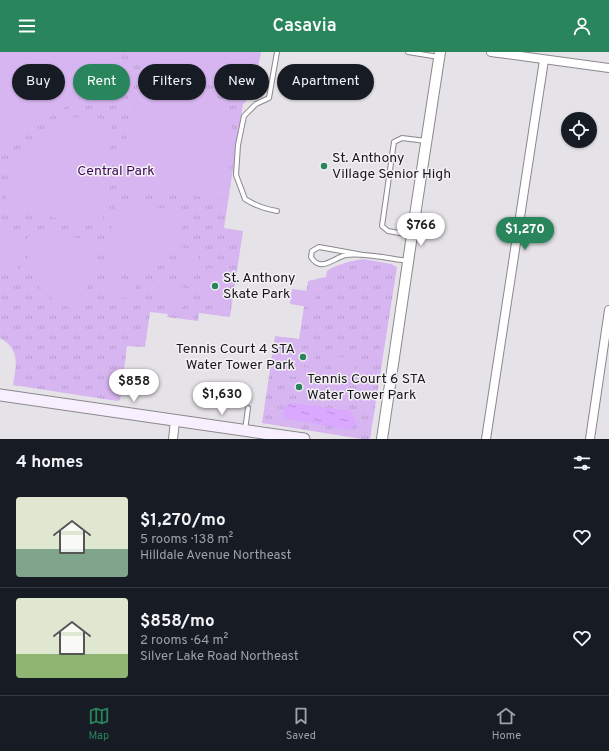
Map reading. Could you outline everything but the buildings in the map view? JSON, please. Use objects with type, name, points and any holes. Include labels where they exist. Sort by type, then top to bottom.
[{"type":"main road","points":[[0,395],[304,439]]},
{"type":"street","points":[[491,52],[609,68]]},
{"type":"street","points":[[382,439],[439,54]]},
{"type":"street","points":[[486,439],[544,60]]},
{"type":"street","points":[[590,439],[609,310]]},
{"type":"street","points":[[173,439],[175,421]]},
{"type":"lane","points":[[277,52],[269,98],[256,104],[244,116],[238,145],[236,175],[245,199],[256,206],[277,211]]},
{"type":"lane","points":[[408,52],[439,54]]},
{"type":"lane","points":[[412,235],[388,231],[382,226],[394,142],[402,138],[426,141]]},
{"type":"lane","points":[[363,255],[347,255],[321,265],[314,262],[311,257],[312,251],[319,247],[408,261]]},
{"type":"lane","points":[[245,430],[248,408]]},
{"type":"green space","name":"Central Park","points":[[0,52],[261,52],[259,64],[214,64],[214,100],[247,100],[243,104],[224,228],[243,231],[230,317],[199,313],[198,321],[167,317],[168,314],[150,312],[145,347],[127,346],[120,400],[117,401],[13,385],[16,358],[7,343],[0,338]]},
{"type":"green space","points":[[0,52],[114,52],[112,64],[73,64],[73,100],[76,100],[6,146],[0,148]]},
{"type":"green space","points":[[144,52],[258,52],[256,64],[214,64],[214,84],[206,82],[206,64],[142,64]]},
{"type":"green space","points":[[138,92],[138,100],[206,100],[206,95],[217,103],[226,114],[232,127],[234,148],[224,199],[123,188],[117,178]]},
{"type":"green space","points":[[85,115],[111,121],[108,179],[103,220],[97,225],[5,209],[8,173],[16,153],[70,119]]},
{"type":"green space","points":[[121,200],[147,206],[186,211],[180,233],[168,252],[160,259],[140,269],[119,271],[104,269],[115,205]]},
{"type":"green space","points":[[0,233],[23,238],[16,275],[0,272]]},
{"type":"green space","points":[[43,234],[93,240],[98,246],[92,275],[78,310],[55,301],[45,293],[32,274],[28,262],[27,237]]},
{"type":"green space","points":[[182,247],[200,251],[194,278],[176,274]]},
{"type":"green space","points":[[363,259],[391,264],[397,267],[370,439],[262,423],[275,336],[299,339],[308,281],[326,277],[327,271],[340,265]]},
{"type":"green space","name":"St. Anthony Skate Park","points":[[208,268],[228,271],[222,305],[202,302]]},
{"type":"green space","points":[[109,276],[137,281],[134,300],[106,295]]},
{"type":"green space","points":[[159,283],[187,288],[183,307],[156,301]]},
{"type":"green space","points":[[292,289],[317,292],[314,308],[290,304]]},
{"type":"green space","name":"Tennis Court 4 STA Water Tower Park","points":[[291,350],[315,353],[314,364],[290,361]]},
{"type":"green space","points":[[332,356],[356,359],[354,370],[330,367]]},
{"type":"green space","points":[[289,365],[313,368],[312,379],[288,376]]},
{"type":"green space","points":[[330,371],[354,374],[352,385],[328,382]]},
{"type":"green space","name":"Tennis Court 6 STA Water Tower Park","points":[[287,380],[311,383],[310,395],[286,391]]},
{"type":"green space","points":[[328,385],[352,389],[350,400],[326,397]]},
{"type":"water","points":[[290,403],[352,411],[357,425],[349,430],[284,418],[283,408]]},
{"type":"place","name":"St. Anthony Village Senior High","points":[[324,166]]},
{"type":"place","name":"St. Anthony Skate Park","points":[[215,286]]},
{"type":"place","name":"Tennis Court 4 STA Water Tower Park","points":[[303,357]]},
{"type":"place","name":"Tennis Court 6 STA Water Tower Park","points":[[299,387]]}]
